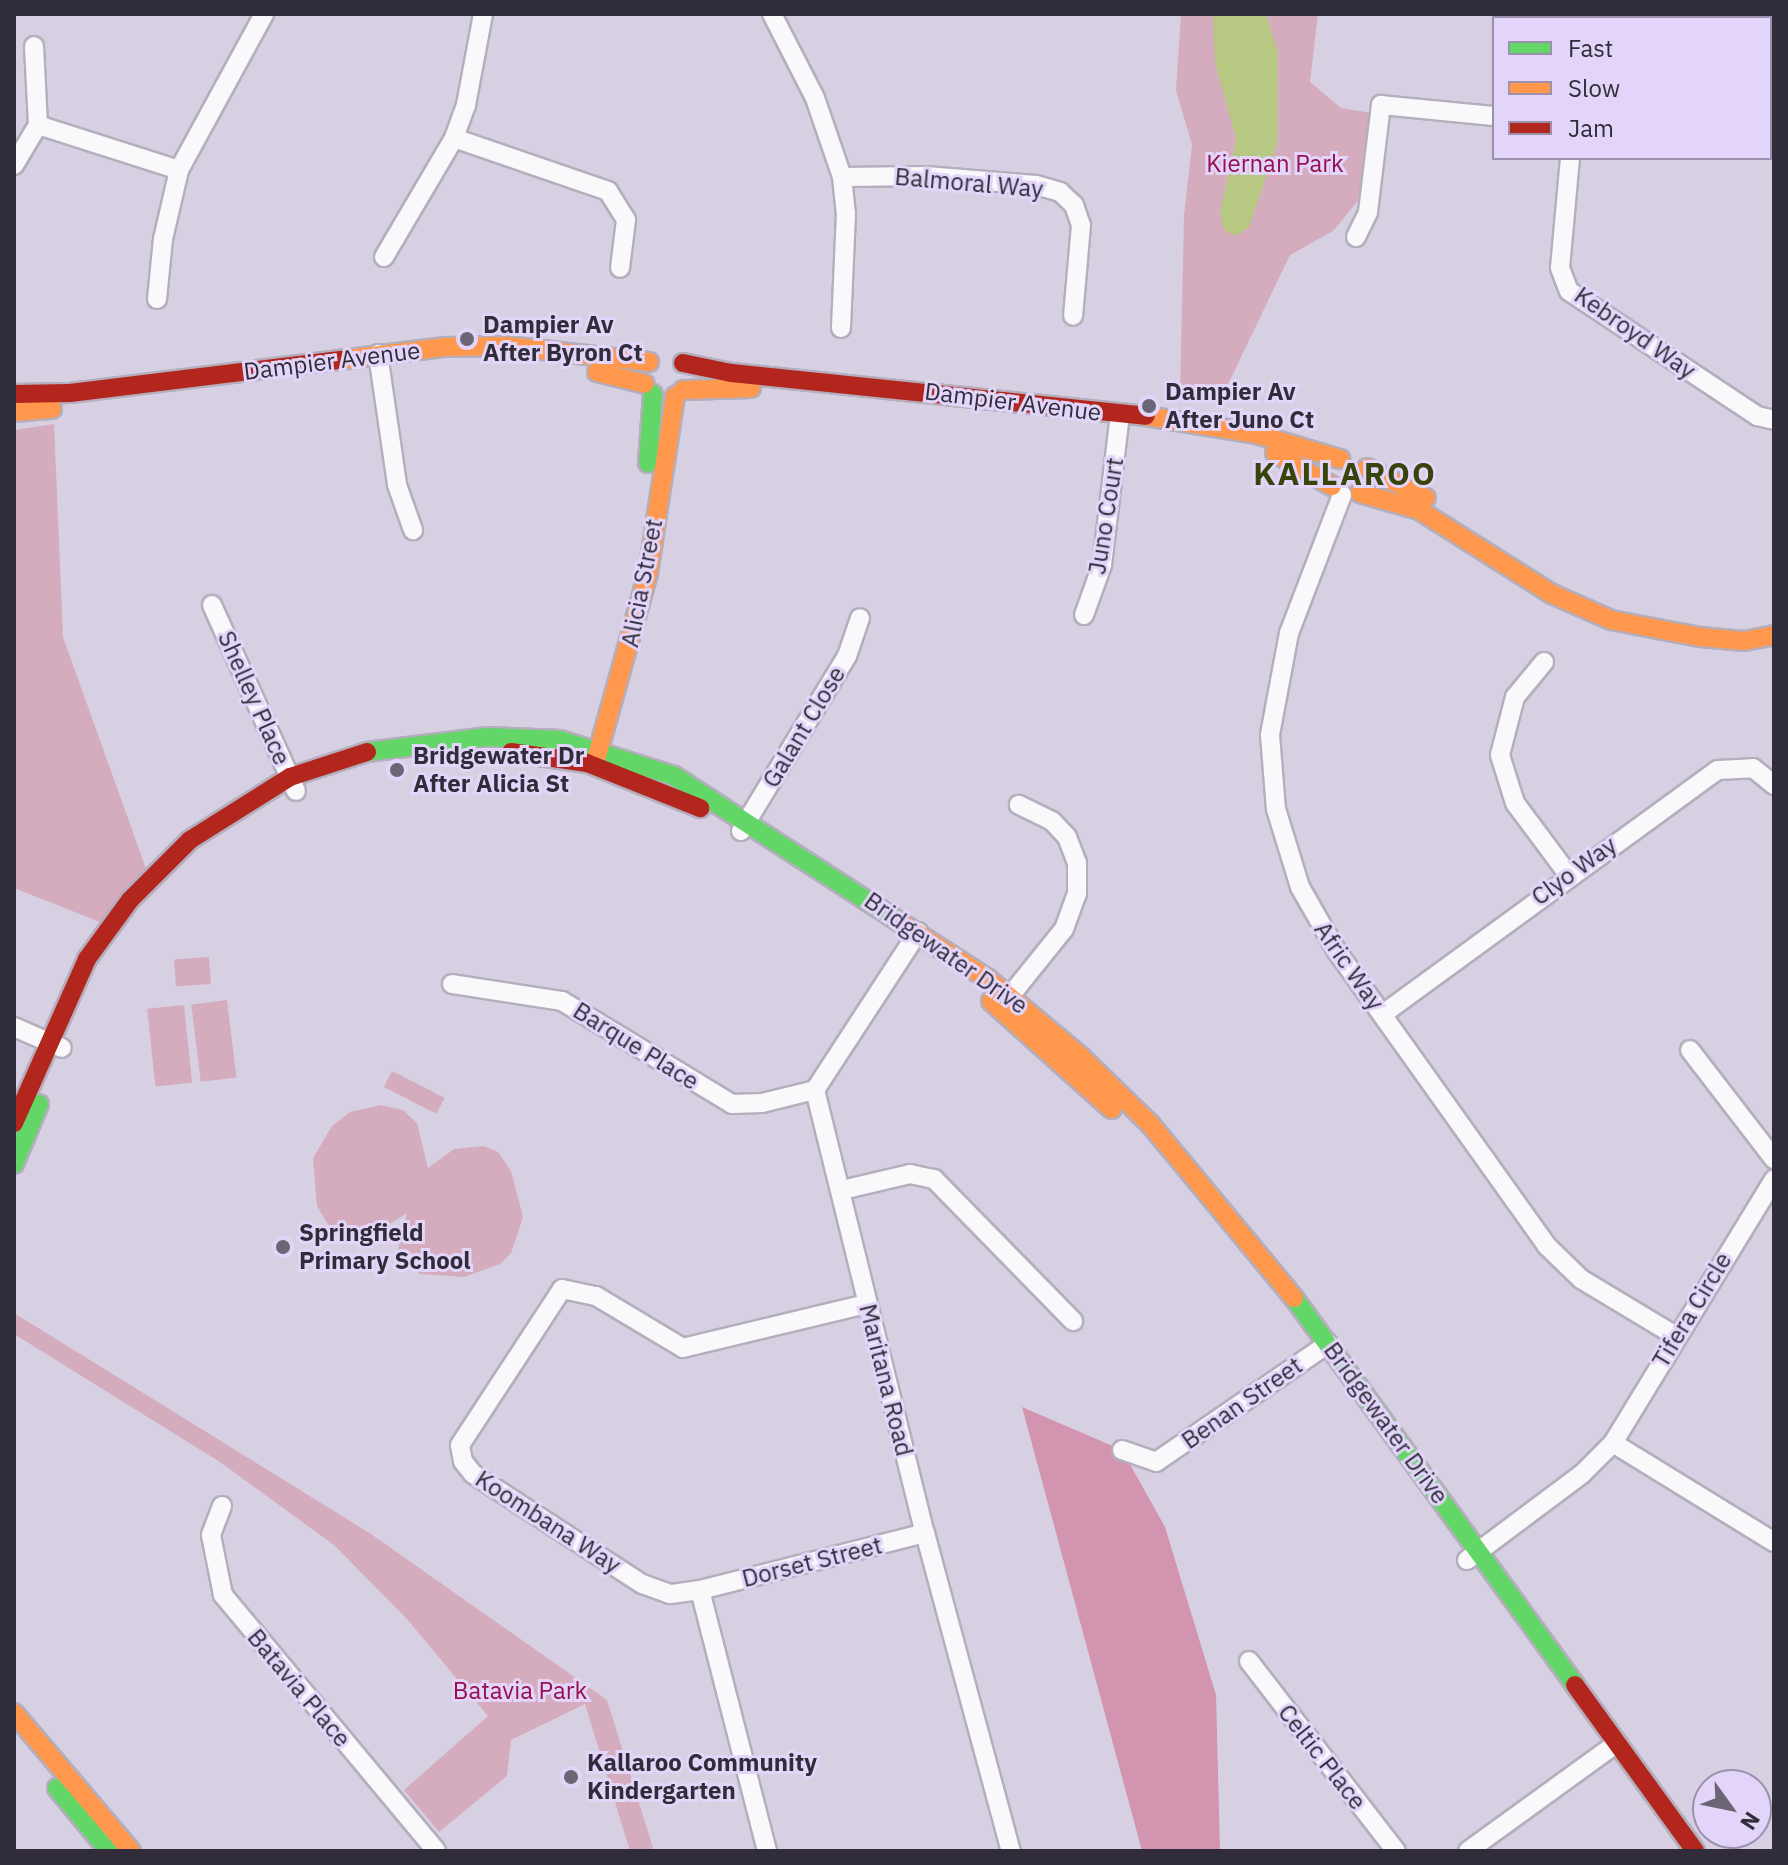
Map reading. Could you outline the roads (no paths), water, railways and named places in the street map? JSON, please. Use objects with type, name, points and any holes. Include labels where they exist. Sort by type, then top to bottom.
[{"type":"main road","name":"Dampier Avenue","points":[[14,394],[70,393],[506,346],[649,362]]},
{"type":"main road","points":[[665,354],[683,363],[688,377],[679,393],[649,389],[649,362],[665,354]]},
{"type":"main road","name":"Dampier Avenue","points":[[14,412],[380,361],[526,363],[582,369],[649,389]]},
{"type":"main road","name":"Dampier Avenue","points":[[683,363],[731,373],[1120,421],[1270,451],[1344,492],[1419,510],[1552,594],[1611,620],[1700,637],[1744,641],[1774,635]]},
{"type":"main road","name":"Dampier Avenue","points":[[679,393],[737,387],[1256,434],[1340,459]]},
{"type":"main road","name":"Alicia Street","points":[[592,756],[636,556],[649,389]]},
{"type":"main road","name":"Alicia Street","points":[[592,756],[648,573],[679,393]]},
{"type":"main road","points":[[1367,468],[1368,482],[1344,492],[1331,469],[1340,459],[1354,458],[1594,598],[1694,622],[1774,621]]},
{"type":"main road","name":"Bridgewater Drive","points":[[14,1123],[93,980],[164,885],[209,843],[293,784],[358,753],[450,738],[526,737],[592,756],[744,826],[914,937],[1005,1002],[1134,1129],[1322,1348],[1612,1747],[1695,1851]]},
{"type":"main road","name":"Bridgewater Drive","points":[[14,1164],[56,1045]]},
{"type":"main road","points":[[14,1713],[120,1849]]},
{"type":"main road","points":[[14,1738],[120,1849]]},
{"type":"main road","name":"Bridgewater Drive","points":[[1612,1747],[1677,1851]]},
{"type":"street","points":[[157,299],[163,239],[179,170],[264,14]]},
{"type":"street","points":[[384,257],[454,138],[466,105],[483,14]]},
{"type":"street","points":[[772,14],[815,98],[842,177],[846,213],[841,328]]},
{"type":"street","points":[[14,165],[38,125],[34,46]]},
{"type":"street","points":[[1356,237],[1368,212],[1381,105],[1492,116]]},
{"type":"street","points":[[38,125],[179,170]]},
{"type":"street","points":[[454,138],[608,191],[626,220],[620,268]]},
{"type":"street","name":"Kebroyd Way","points":[[1570,160],[1560,268],[1569,291],[1757,416],[1774,420]]},
{"type":"street","name":"Balmoral Way","points":[[842,177],[926,176],[1036,185],[1060,192],[1074,205],[1081,225],[1073,316]]},
{"type":"street","points":[[380,361],[397,485],[413,530]]},
{"type":"street","name":"Juno Court","points":[[1084,615],[1102,565],[1120,421]]},
{"type":"street","name":"Afric Way","points":[[1344,492],[1286,643],[1270,735],[1276,809],[1312,914],[1547,1246],[1589,1285],[1676,1336]]},
{"type":"street","name":"Shelley Place","points":[[212,605],[293,784]]},
{"type":"street","name":"Galant Close","points":[[744,826],[847,656],[860,618]]},
{"type":"street","points":[[1544,662],[1515,697],[1500,755],[1515,803],[1568,874]]},
{"type":"street","name":"Clyo Way","points":[[1383,1014],[1568,874],[1718,770],[1753,768],[1774,785]]},
{"type":"street","points":[[1005,1002],[1064,929],[1077,894],[1077,863],[1067,837],[1052,821],[1019,805]]},
{"type":"street","points":[[815,1090],[914,937]]},
{"type":"street","name":"Barque Place","points":[[452,984],[562,1001],[732,1104],[762,1103],[815,1090]]},
{"type":"street","points":[[14,1027],[56,1045]]},
{"type":"street","points":[[1690,1050],[1774,1159]]},
{"type":"street","name":"Maritana Road","points":[[815,1090],[842,1190],[866,1304],[1011,1851]]},
{"type":"street","points":[[842,1190],[910,1174],[934,1179],[1073,1321]]},
{"type":"street","name":"Tifera Circle","points":[[1472,1556],[1582,1474],[1613,1443],[1774,1179]]},
{"type":"street","name":"Koombana Way","points":[[700,1590],[670,1594],[652,1590],[482,1480],[463,1461],[460,1445],[466,1431],[562,1289],[596,1296],[683,1348],[866,1304]]},
{"type":"street","name":"Benan Street","points":[[1122,1450],[1156,1462],[1322,1348]]},
{"type":"street","points":[[1613,1443],[1774,1542]]},
{"type":"street","name":"Batavia Place","points":[[222,1506],[211,1535],[223,1595],[436,1851]]},
{"type":"street","name":"Dorset Street","points":[[700,1590],[925,1533]]},
{"type":"street","points":[[700,1590],[767,1851]]},
{"type":"street","name":"Celtic Place","points":[[1249,1661],[1396,1851]]},
{"type":"street","points":[[1468,1851],[1612,1747]]},
{"type":"place","name":"Dampier Av After Byron Ct","points":[[467,339]]},
{"type":"place","name":"Dampier Av After Juno Ct","points":[[1149,406]]},
{"type":"place","name":"Bridgewater Dr After Alicia St","points":[[397,770]]},
{"type":"place","name":"Springfield Primary School","points":[[283,1247]]},
{"type":"place","name":"Kallaroo Community Kindergarten","points":[[571,1777]]},
{"type":"district","name":"KALLAROO","points":[[1345,473]]},
{"type":"park label","name":"Kiernan Park","points":[[1275,164]]},
{"type":"park label","name":"Batavia Park","points":[[520,1691]]}]
